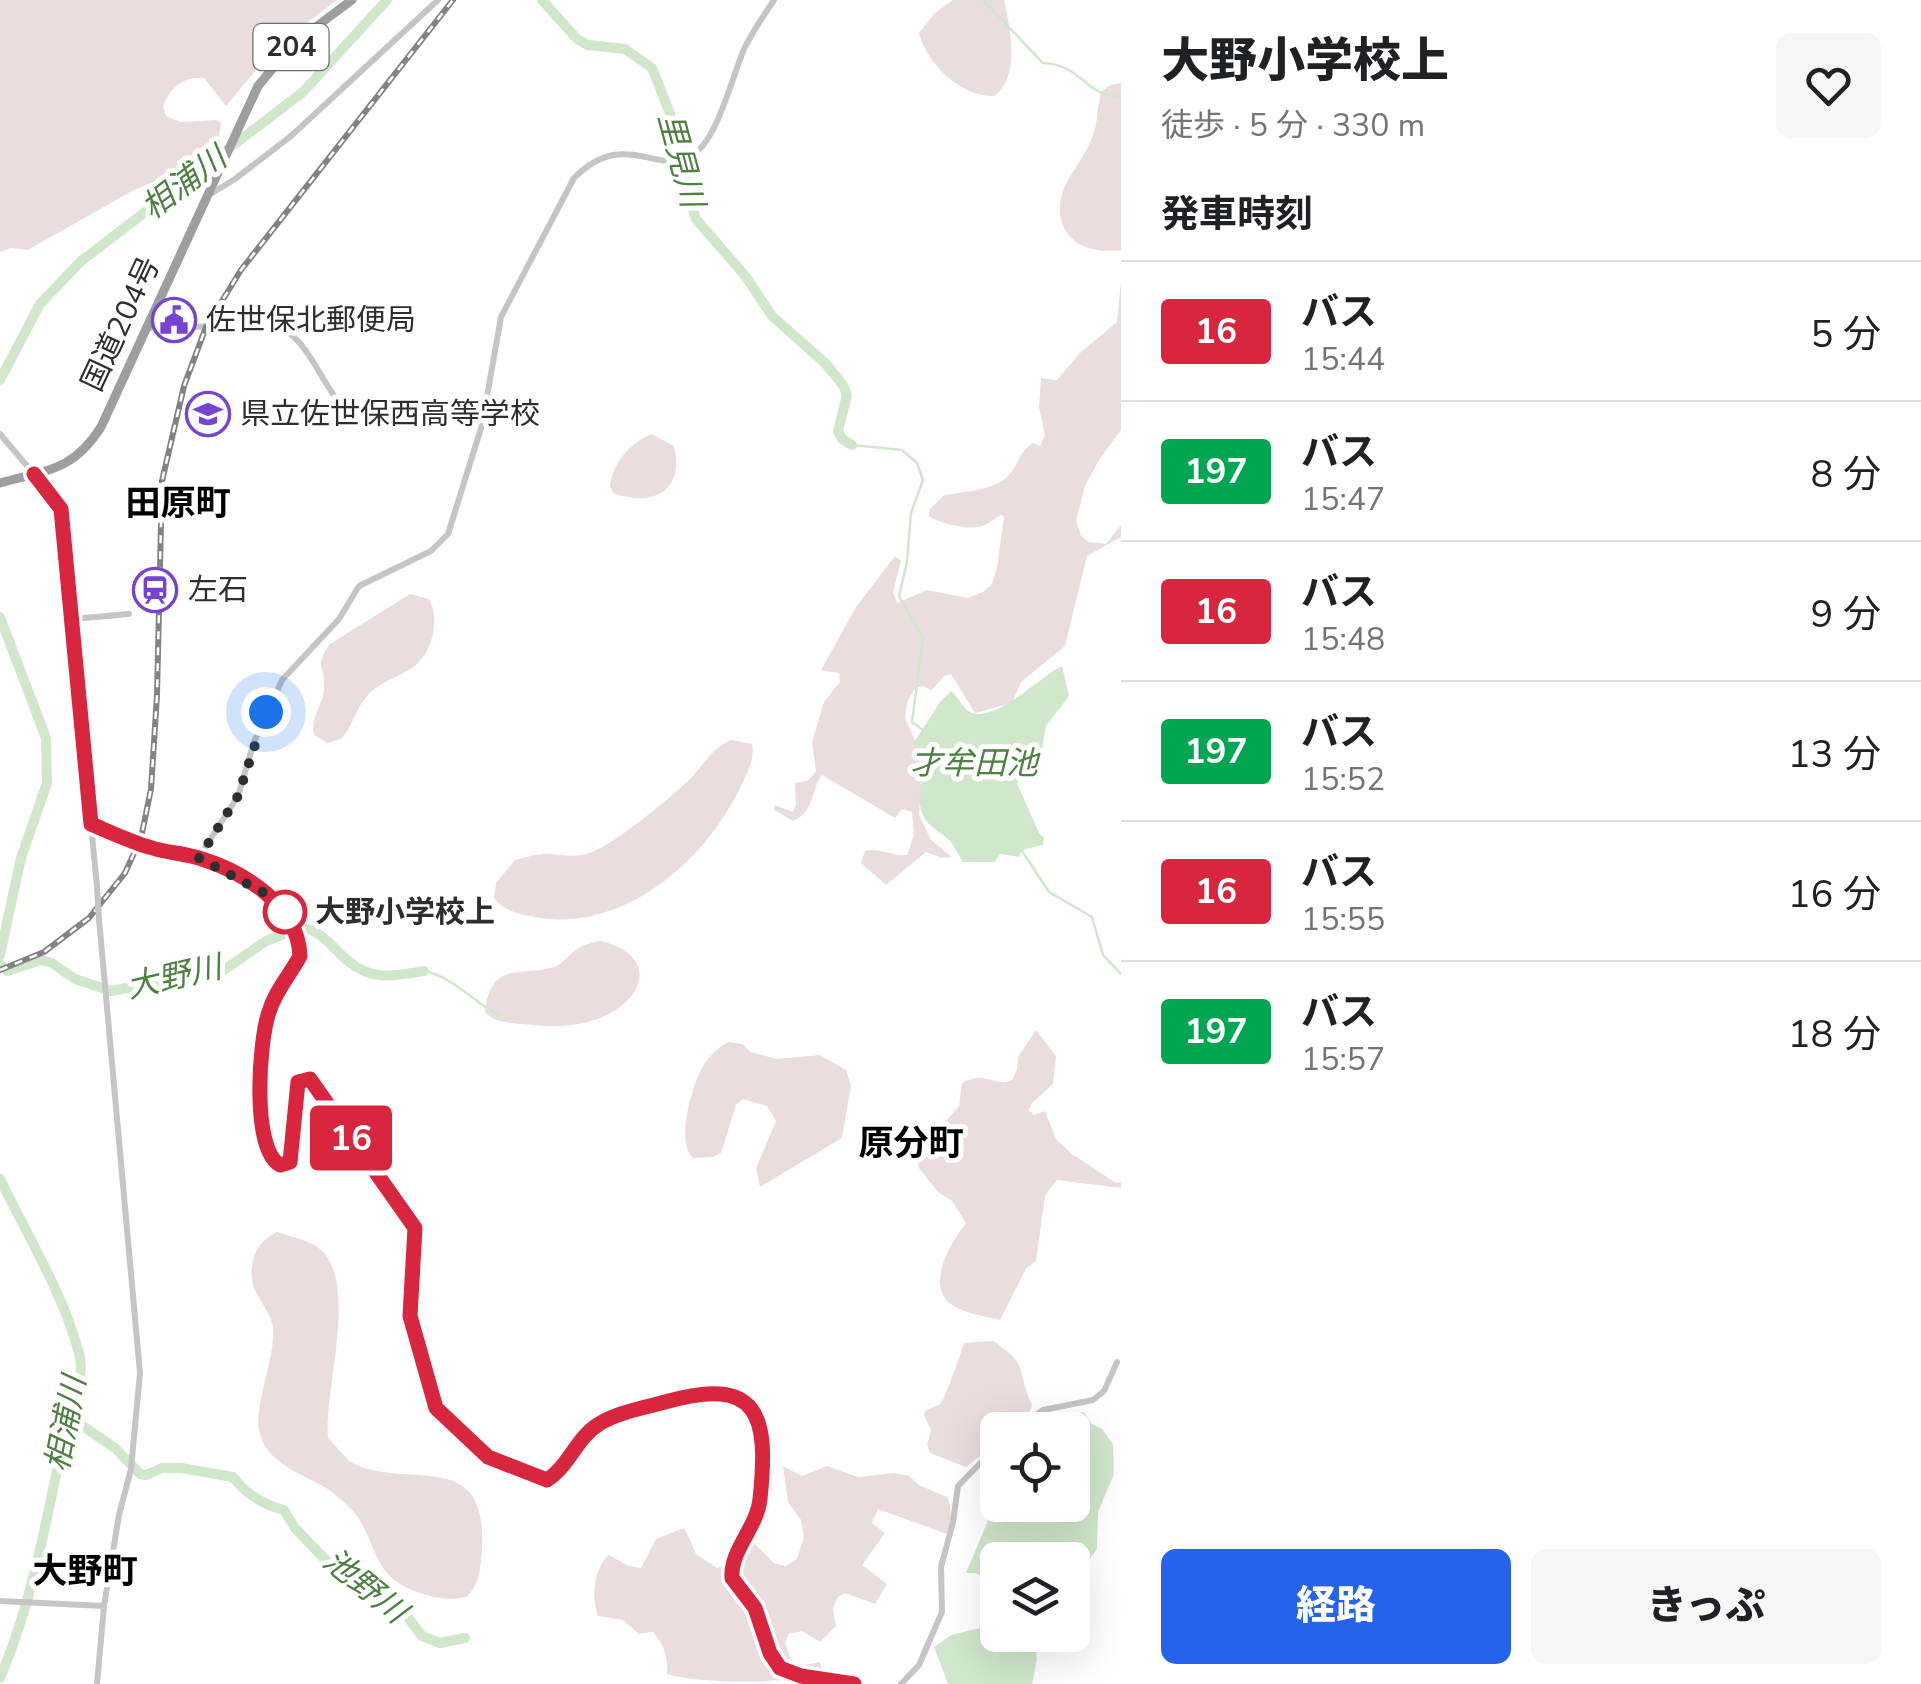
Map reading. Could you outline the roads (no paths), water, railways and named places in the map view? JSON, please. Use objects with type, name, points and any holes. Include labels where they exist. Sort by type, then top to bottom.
[{"type":"highway","name":"国道204号","points":[[0,483],[64,464],[89,446],[247,109],[270,68],[293,44],[352,0]]},
{"type":"main road","points":[[34,474],[61,509],[91,824],[153,849],[216,864],[279,903],[295,933],[300,956],[268,1014],[260,1092],[269,1155],[280,1165],[290,1162],[298,1082],[310,1079],[415,1228],[410,1316],[436,1408],[488,1457],[547,1480],[588,1433],[610,1419],[707,1392],[740,1399],[758,1419],[763,1448],[758,1513],[734,1559],[732,1578],[755,1608],[770,1653],[780,1668],[801,1676],[854,1684]]},
{"type":"street","points":[[208,195],[226,186],[291,136],[438,0]]},
{"type":"street","points":[[199,858],[238,796],[254,742],[282,680],[339,619],[359,586],[431,551],[448,534],[482,425],[501,317],[574,178],[587,165],[616,154],[678,161],[696,153],[710,134],[746,46],[774,0]]},
{"type":"street","points":[[145,328],[285,328],[338,400],[364,426]]},
{"type":"street","points":[[0,434],[34,474]]},
{"type":"street","points":[[73,620],[128,614]]},
{"type":"street","points":[[91,824],[140,1373],[130,1469],[104,1606],[97,1684]]},
{"type":"street","points":[[1040,1412],[1093,1400],[1104,1391],[1117,1362]]},
{"type":"street","points":[[901,1684],[919,1665],[942,1612],[941,1567],[958,1486],[980,1461]]},
{"type":"street","points":[[3,1602],[104,1606]]},
{"type":"water","name":"才牟田池","points":[[1062,666],[1069,696],[1046,726],[1040,761],[1032,774],[1017,783],[1044,838],[1043,845],[1022,850],[1019,857],[1000,854],[995,862],[963,862],[950,841],[927,822],[922,812],[919,796],[924,768],[913,744],[951,691],[969,711],[983,714],[1007,704]]},
{"type":"water","points":[[1090,1423],[1102,1429],[1113,1444],[1114,1474],[1098,1512],[1097,1549],[1090,1559],[1090,1542],[980,1542],[980,1576],[966,1573],[987,1522],[1090,1522]]},
{"type":"water","points":[[980,1628],[980,1652],[1036,1652],[1032,1684],[948,1684],[934,1647],[951,1635]]},
{"type":"waterway","name":"相浦川","points":[[0,380],[40,304],[81,261],[303,92],[387,0]]},
{"type":"waterway","name":"里見川","points":[[542,0],[577,39],[588,45],[625,49],[652,68],[684,149],[688,195],[696,219],[746,277],[772,316],[825,363],[843,385],[847,395],[838,431],[852,445]]},
{"type":"waterway","points":[[983,0],[1043,63],[1067,69],[1098,91],[1121,97]]},
{"type":"waterway","points":[[852,445],[902,450],[917,463],[923,480],[911,513],[907,562],[899,596],[923,638],[912,722],[924,731]]},
{"type":"waterway","name":"相浦川","points":[[0,617],[46,738],[47,783],[21,858],[0,955]]},
{"type":"waterway","points":[[1020,848],[1049,892],[1092,917],[1103,955],[1121,974]]},
{"type":"waterway","name":"大野川","points":[[298,927],[317,933],[353,965],[369,973],[424,971]]},
{"type":"waterway","name":"大野川","points":[[0,964],[7,971],[41,960],[75,979],[111,991],[224,970],[266,941],[289,932]]},
{"type":"waterway","points":[[424,971],[445,979],[501,1016]]},
{"type":"waterway","name":"相浦川","points":[[0,1179],[54,1286],[81,1363],[31,1586],[0,1678]]},
{"type":"waterway","name":"池野川","points":[[68,1416],[115,1448],[140,1474],[181,1468],[233,1477],[256,1498],[284,1510],[295,1528],[339,1574],[349,1574],[372,1595],[397,1603],[422,1636],[440,1643],[465,1638]]},
{"type":"railway","points":[[0,970],[44,952],[89,918],[125,873],[141,838],[151,789],[157,695],[162,481],[184,386],[206,327],[241,270],[453,0]]},
{"type":"place","name":"佐世保北郵便局","points":[[174,320]]},
{"type":"place","name":"県立佐世保西高等学校","points":[[208,414]]},
{"type":"place","name":"左石","points":[[155,590]]},
{"type":"place","name":"大野小学校上","points":[[285,912]]},
{"type":"district","name":"田原町","points":[[178,503]]},
{"type":"district","name":"原分町","points":[[911,1143]]},
{"type":"district","name":"大野町","points":[[85,1571]]}]
